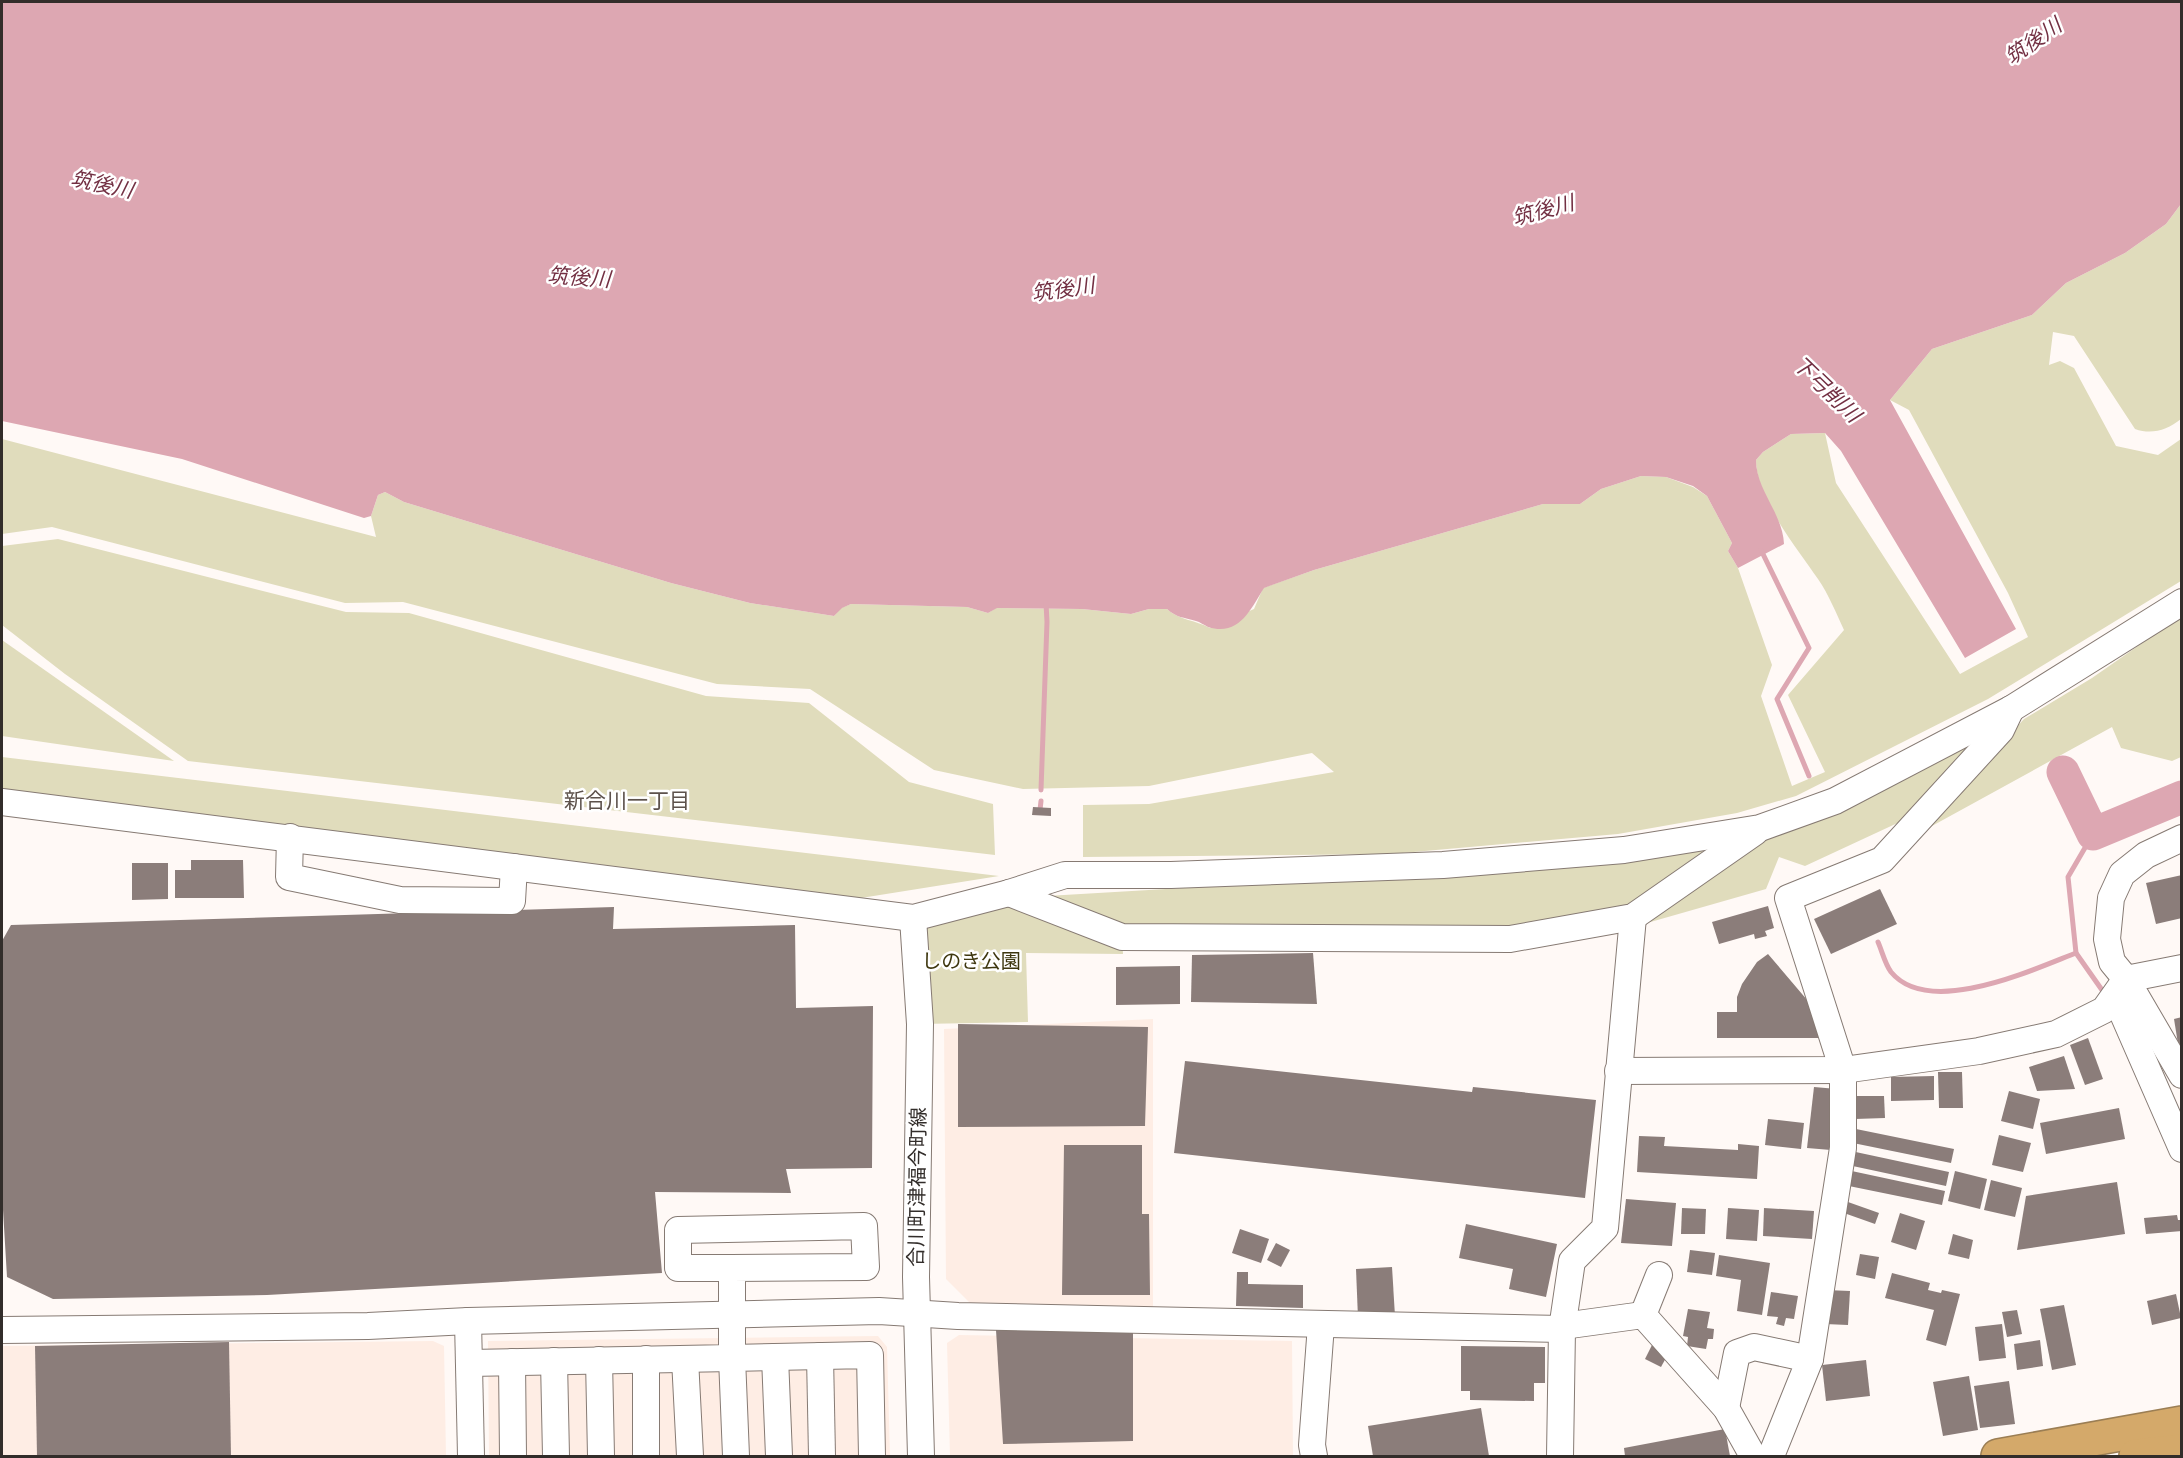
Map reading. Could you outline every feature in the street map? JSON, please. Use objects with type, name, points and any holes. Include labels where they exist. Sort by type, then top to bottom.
[{"type":"highway","points":[[1998,1456],[2181,1424]]},
{"type":"highway","points":[[2136,1456],[2181,1450]]},
{"type":"street","points":[[2,802],[913,918],[1009,893],[1065,875],[1171,875],[1443,865],[1624,850],[1760,828],[1835,801],[2011,709],[2181,602]]},
{"type":"street","points":[[1771,1456],[1810,1359],[1843,1148],[1843,1070],[1788,898],[1882,860],[2001,730],[2011,709]]},
{"type":"street","points":[[1009,893],[1122,937],[1510,939],[1633,917],[1760,828]]},
{"type":"street","points":[[290,837],[289,877],[400,900],[512,901],[514,867]]},
{"type":"street","points":[[2181,838],[2146,855],[2122,874],[2111,898],[2107,939],[2112,962],[2114,996],[2181,1149]]},
{"type":"street","points":[[1560,1456],[1563,1328],[1572,1261],[1605,1228],[1633,917]]},
{"type":"street","name":"合川町津福今町線","points":[[913,918],[920,1024],[916,1346],[921,1456]]},
{"type":"street","points":[[1618,1071],[1843,1070],[1979,1051],[2056,1034],[2114,996],[2181,968]]},
{"type":"street","points":[[2114,996],[2181,1075]]},
{"type":"street","points":[[864,1226],[866,1268],[732,1268],[678,1268],[678,1230],[864,1226]]},
{"type":"street","points":[[732,1268],[732,1358],[736,1456]]},
{"type":"street","points":[[1643,1315],[1659,1275]]},
{"type":"street","points":[[2,1330],[338,1327],[468,1321],[859,1312],[1563,1328],[1643,1315]]},
{"type":"street","points":[[1643,1315],[1726,1408],[1753,1456]]},
{"type":"street","points":[[468,1321],[471,1456]]},
{"type":"street","points":[[1314,1456],[1312,1445],[1321,1324]]},
{"type":"street","points":[[1726,1408],[1737,1353],[1754,1347],[1810,1359]]},
{"type":"street","points":[[469,1363],[870,1355],[872,1456]]},
{"type":"street","points":[[820,1356],[822,1456]]},
{"type":"street","points":[[775,1357],[779,1456]]},
{"type":"street","points":[[646,1359],[646,1456]]},
{"type":"street","points":[[686,1359],[690,1456]]},
{"type":"street","points":[[599,1360],[601,1456]]},
{"type":"street","points":[[554,1361],[556,1456]]},
{"type":"street","points":[[512,1362],[513,1456]]},
{"type":"shaded area","points":[[1153,1019],[1153,1313],[973,1306],[946,1279],[944,1029]]},
{"type":"shaded area","points":[[959,1335],[1292,1341],[1293,1456],[950,1456],[947,1343]]},
{"type":"shaded area","points":[[878,1336],[887,1347],[890,1456],[489,1456],[488,1341]]},
{"type":"shaded area","points":[[433,1341],[444,1346],[446,1456],[2,1456],[2,1346]]},
{"type":"green space","points":[[2181,204],[2181,419],[2159,430],[2147,432],[2135,429],[2074,336],[2053,332],[2049,365],[2060,361],[2074,368],[2116,446],[2158,455],[2181,439],[2181,581],[1988,699],[1796,796],[1737,813],[1618,834],[1391,854],[1083,857],[1083,805],[1149,804],[1334,772],[1312,753],[1149,786],[1023,789],[934,770],[810,689],[717,684],[403,602],[345,603],[52,527],[2,534],[2,439],[376,537],[371,516],[378,495],[385,492],[404,502],[671,583],[750,603],[834,616],[841,608],[851,604],[967,607],[988,613],[996,608],[1082,609],[1131,614],[1149,609],[1167,609],[1210,628],[1254,609],[1263,588],[1314,570],[1543,504],[1580,504],[1601,489],[1641,476],[1666,477],[1693,487],[1707,496],[1732,543],[1728,551],[1738,568],[1772,665],[1761,696],[1792,786],[1825,772],[1788,695],[1844,630],[1822,585],[1770,507],[1758,475],[1756,460],[1763,452],[1791,434],[1825,433],[1836,483],[1960,674],[2028,637],[2008,593],[1909,410],[1890,400],[1932,349],[2032,315],[2066,283],[2125,253],[2166,224]]},
{"type":"green space","points":[[58,539],[346,612],[409,613],[706,696],[809,703],[909,782],[993,804],[995,855],[188,761],[65,674],[2,625],[2,546]]},
{"type":"green space","points":[[2181,616],[2181,757],[2172,761],[2121,748],[2112,727],[1921,832],[2024,719],[2092,678]]},
{"type":"green space","points":[[2,640],[174,761],[2,736]]},
{"type":"green space","points":[[1983,737],[1904,820],[1805,866],[1779,857],[1766,889],[1647,923],[1770,837]]},
{"type":"green space","points":[[2,757],[999,876],[861,898],[2,791]]},
{"type":"green space","points":[[1723,848],[1629,908],[1517,934],[1119,929],[1030,897],[1595,864]]},
{"type":"green space","name":"しのき公園","points":[[1009,893],[1122,937],[1123,954],[1026,953],[1028,1022],[920,1024],[913,918]]},
{"type":"water","name":"筑後川","points":[[2,2],[2181,2],[2181,204],[2166,224],[2125,253],[2066,283],[2032,315],[1932,349],[1890,400],[2016,629],[1965,658],[1841,451],[1825,433],[1791,434],[1763,452],[1756,460],[1760,482],[1779,522],[1784,544],[1738,568],[1728,551],[1732,543],[1707,496],[1693,486],[1666,477],[1641,476],[1601,489],[1580,504],[1543,504],[1314,570],[1264,588],[1243,619],[1228,628],[1208,627],[1198,621],[1177,616],[1167,609],[1149,609],[1131,614],[1082,609],[997,608],[988,613],[967,607],[851,604],[842,608],[834,616],[750,603],[671,583],[404,502],[385,492],[378,495],[371,516],[364,518],[182,459],[2,421]]},
{"type":"building","points":[[1033,807],[1051,808],[1051,816],[1032,815]]},
{"type":"building","points":[[191,860],[243,860],[244,898],[175,898],[175,870],[191,870]]},
{"type":"building","points":[[132,863],[168,863],[168,899],[132,900]]},
{"type":"building","points":[[2182,875],[2182,918],[2156,924],[2146,883]]},
{"type":"building","points":[[1880,889],[1897,924],[1831,954],[1814,919]]},
{"type":"building","points":[[1768,906],[1774,928],[1765,931],[1767,936],[1755,939],[1754,934],[1719,944],[1712,922]]},
{"type":"building","points":[[614,907],[613,929],[795,925],[796,1008],[873,1006],[872,1168],[786,1169],[791,1193],[655,1192],[662,1273],[267,1295],[53,1299],[7,1277],[2,1193],[2,941],[11,925]]},
{"type":"building","points":[[1313,953],[1317,1004],[1191,1002],[1192,955]]},
{"type":"building","points":[[1768,954],[1819,1014],[1819,1038],[1717,1038],[1717,1012],[1737,1012],[1737,997],[1742,984],[1757,962]]},
{"type":"building","points":[[1180,966],[1180,1004],[1116,1005],[1116,967]]},
{"type":"building","points":[[2182,1017],[2182,1049],[2179,1050],[2174,1019]]},
{"type":"building","points":[[958,1024],[1148,1027],[1145,1126],[958,1127]]},
{"type":"building","points":[[2088,1038],[2103,1079],[2085,1085],[2070,1045]]},
{"type":"building","points":[[2064,1056],[2075,1089],[2037,1091],[2029,1067]]},
{"type":"building","points":[[1185,1061],[1472,1092],[1473,1087],[1596,1100],[1585,1198],[1174,1153]]},
{"type":"building","points":[[1938,1072],[1962,1072],[1963,1108],[1939,1108]]},
{"type":"building","points":[[1934,1076],[1934,1100],[1891,1101],[1891,1077]]},
{"type":"building","points":[[1814,1087],[1837,1089],[1831,1150],[1807,1148]]},
{"type":"building","points":[[2009,1091],[2040,1099],[2033,1129],[2001,1121]]},
{"type":"building","points":[[1854,1096],[1884,1096],[1885,1118],[1855,1119]]},
{"type":"building","points":[[2119,1108],[2125,1139],[2046,1154],[2040,1123]]},
{"type":"building","points":[[1768,1119],[1804,1123],[1801,1149],[1765,1145]]},
{"type":"building","points":[[1856,1129],[1954,1149],[1951,1163],[1853,1143]]},
{"type":"building","points":[[1999,1135],[2031,1143],[2023,1172],[1992,1165]]},
{"type":"building","points":[[1639,1136],[1665,1137],[1664,1146],[1738,1150],[1738,1144],[1759,1146],[1757,1179],[1637,1172]]},
{"type":"building","points":[[1064,1145],[1142,1145],[1142,1214],[1149,1214],[1150,1295],[1062,1295]]},
{"type":"building","points":[[1851,1151],[1949,1172],[1946,1186],[1848,1165]]},
{"type":"building","points":[[1847,1170],[1945,1191],[1942,1205],[1844,1185]]},
{"type":"building","points":[[1955,1171],[1987,1179],[1980,1209],[1948,1201]]},
{"type":"building","points":[[1991,1180],[2022,1188],[2015,1217],[1984,1210]]},
{"type":"building","points":[[2117,1182],[2125,1234],[2017,1250],[2026,1196]]},
{"type":"building","points":[[1626,1199],[1676,1203],[1672,1246],[1621,1243]]},
{"type":"building","points":[[1848,1202],[1879,1213],[1875,1224],[1844,1213]]},
{"type":"building","points":[[1682,1208],[1706,1209],[1705,1234],[1681,1234]]},
{"type":"building","points":[[1728,1208],[1759,1210],[1757,1241],[1726,1239]]},
{"type":"building","points":[[1764,1208],[1814,1211],[1812,1239],[1763,1236]]},
{"type":"building","points":[[1900,1213],[1925,1221],[1916,1250],[1891,1242]]},
{"type":"building","points":[[2177,1215],[2178,1220],[2182,1220],[2182,1231],[2146,1234],[2144,1218]]},
{"type":"building","points":[[1466,1224],[1557,1244],[1546,1297],[1509,1289],[1513,1269],[1459,1258]]},
{"type":"building","points":[[1240,1229],[1269,1239],[1261,1263],[1232,1253]]},
{"type":"building","points":[[1953,1234],[1973,1240],[1969,1259],[1948,1254]]},
{"type":"building","points":[[1276,1243],[1290,1250],[1281,1267],[1267,1260]]},
{"type":"building","points":[[1690,1250],[1715,1253],[1712,1275],[1687,1272]]},
{"type":"building","points":[[1860,1254],[1879,1257],[1875,1279],[1856,1275]]},
{"type":"building","points":[[1719,1255],[1770,1263],[1762,1315],[1737,1311],[1741,1280],[1716,1276]]},
{"type":"building","points":[[1392,1267],[1395,1316],[1358,1318],[1356,1269]]},
{"type":"building","points":[[1237,1272],[1248,1272],[1248,1284],[1303,1285],[1303,1308],[1236,1306]]},
{"type":"building","points":[[1892,1273],[1930,1283],[1928,1290],[1960,1294],[1946,1346],[1926,1340],[1934,1310],[1885,1298]]},
{"type":"building","points":[[1826,1290],[1850,1291],[1848,1325],[1825,1324]]},
{"type":"building","points":[[1771,1292],[1798,1296],[1794,1319],[1786,1318],[1784,1326],[1776,1324],[1778,1317],[1767,1316]]},
{"type":"building","points":[[2176,1294],[2181,1318],[2152,1325],[2147,1301]]},
{"type":"building","points":[[2064,1305],[2076,1365],[2052,1370],[2040,1309]]},
{"type":"building","points":[[1688,1309],[1710,1312],[1707,1328],[1714,1329],[1713,1339],[1708,1339],[1706,1349],[1687,1346],[1688,1337],[1683,1336]]},
{"type":"building","points":[[2017,1310],[2022,1334],[2007,1337],[2002,1312]]},
{"type":"building","points":[[2002,1324],[2006,1358],[1979,1361],[1975,1327]]},
{"type":"building","points":[[996,1330],[1133,1332],[1133,1441],[1003,1444]]},
{"type":"building","points":[[2040,1340],[2043,1366],[2017,1370],[2014,1344]]},
{"type":"building","points":[[229,1342],[231,1456],[37,1456],[35,1346]]},
{"type":"building","points":[[1653,1343],[1667,1356],[1661,1367],[1645,1359]]},
{"type":"building","points":[[1461,1346],[1545,1347],[1545,1383],[1534,1383],[1534,1401],[1470,1400],[1470,1391],[1461,1391]]},
{"type":"building","points":[[1866,1360],[1870,1396],[1826,1401],[1822,1365]]},
{"type":"building","points":[[1969,1376],[1978,1430],[1943,1436],[1933,1382]]},
{"type":"building","points":[[2009,1381],[2015,1424],[1980,1428],[1974,1386]]},
{"type":"building","points":[[1481,1408],[1489,1456],[1373,1456],[1368,1426]]},
{"type":"building","points":[[1725,1429],[1730,1456],[1625,1456],[1624,1448]]},
{"type":"waterway","points":[[1761,550],[1809,648],[1777,699],[1809,776]]},
{"type":"waterway","points":[[1041,790],[1046,603]]},
{"type":"waterway","name":"下弓削川","points":[[2063,772],[2093,834],[2182,797]]},
{"type":"waterway","points":[[1040,810],[1041,801]]},
{"type":"waterway","points":[[2093,834],[2068,877],[2076,953],[2102,990]]},
{"type":"waterway","points":[[1878,942],[1891,972],[1908,985],[1930,991],[1955,991],[2008,979],[2076,953]]},
{"type":"district","name":"新合川一丁目","points":[[627,800]]}]
